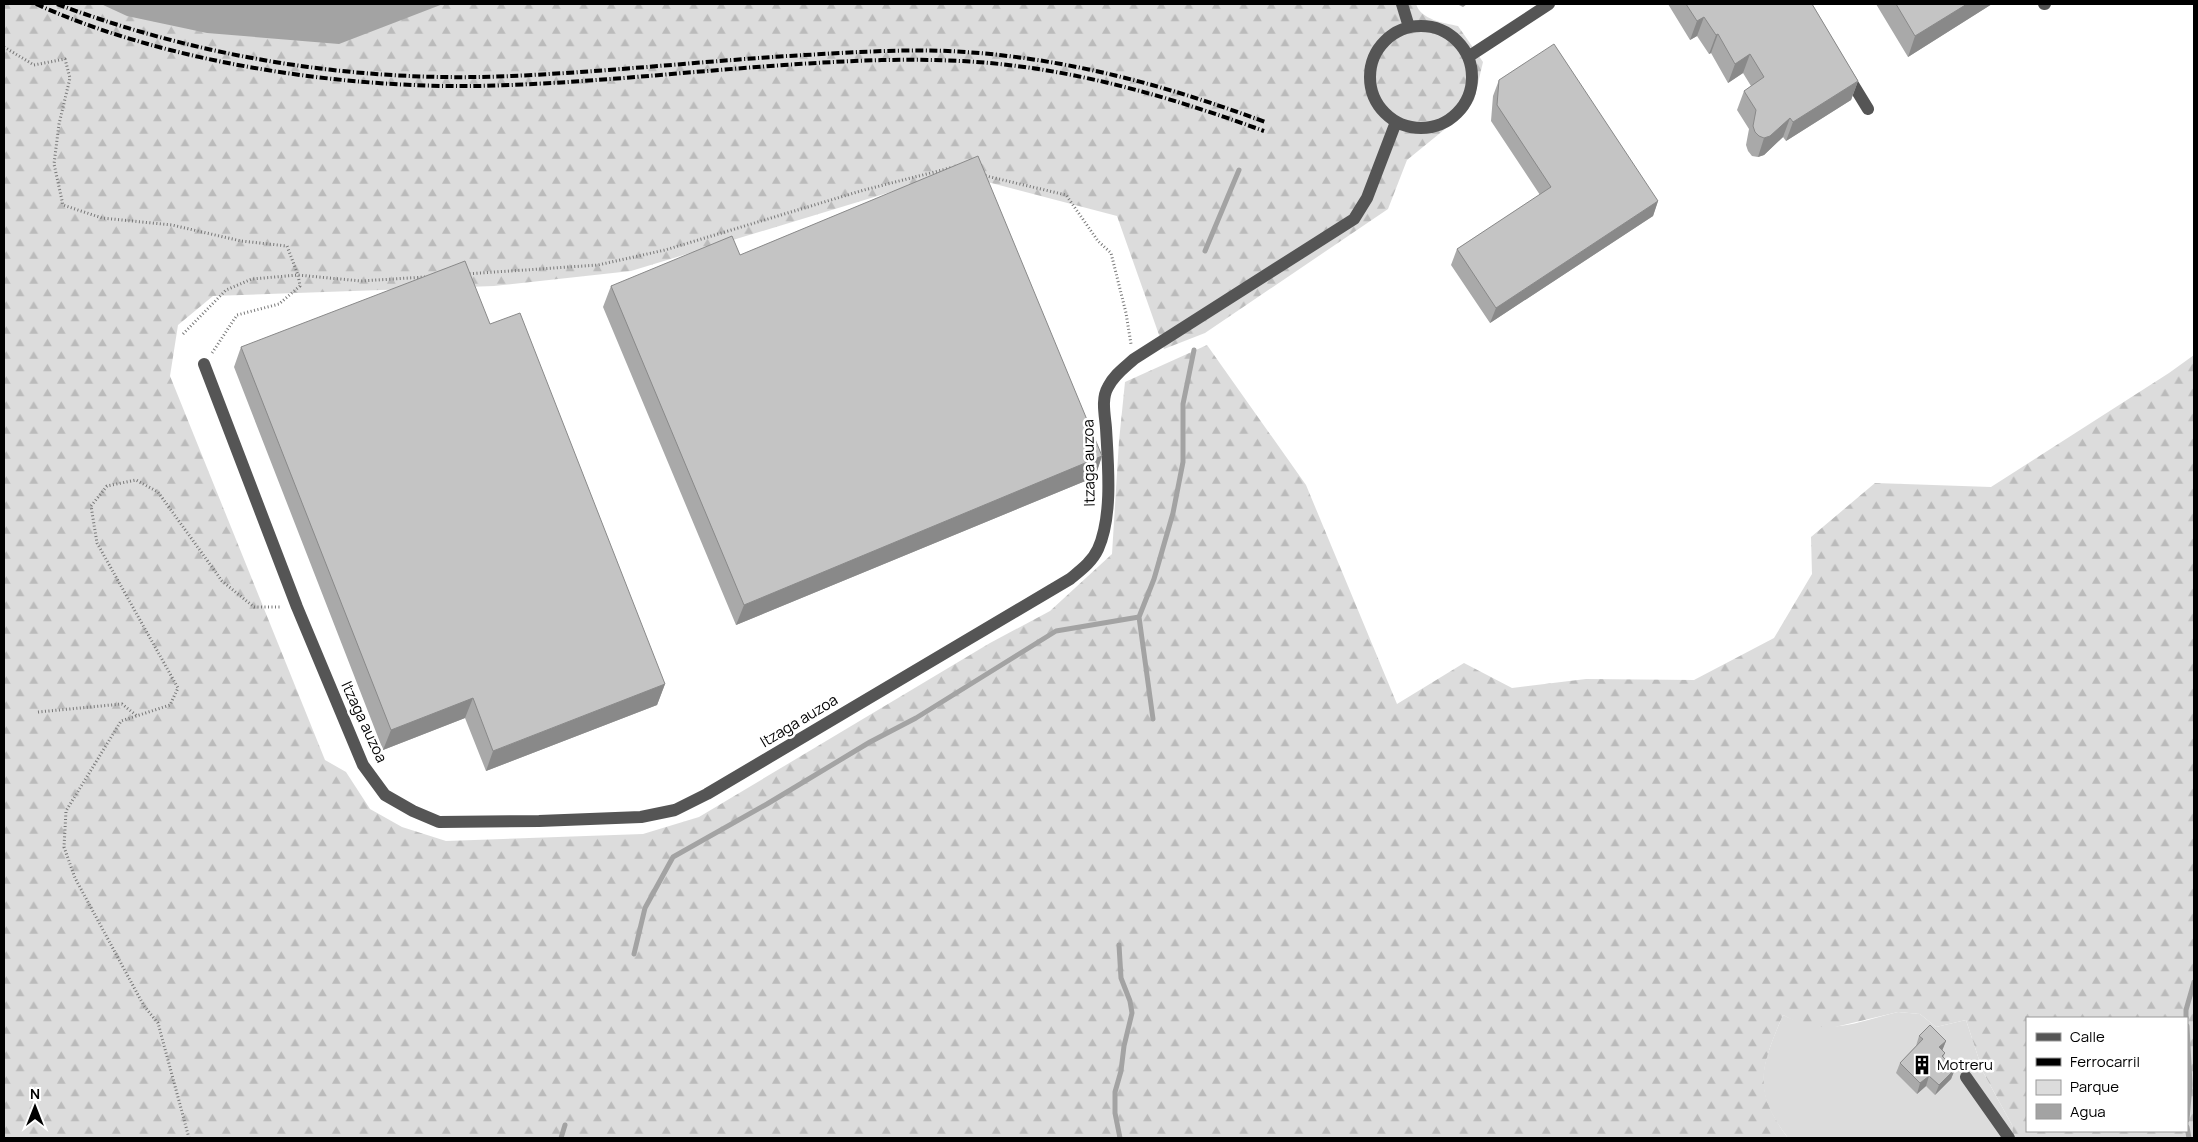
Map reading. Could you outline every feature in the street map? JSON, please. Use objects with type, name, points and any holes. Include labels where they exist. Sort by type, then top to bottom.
[{"type":"street","points":[[1402,4],[1409,27]]},
{"type":"street","points":[[1468,57],[1549,4]]},
{"type":"street","points":[[1424,26],[1437,29],[1461,45],[1468,57],[1472,73],[1465,103],[1455,115],[1442,124],[1426,128],[1411,127],[1396,122],[1382,110],[1373,96],[1370,79],[1372,62],[1380,46],[1393,34],[1409,27],[1424,26]]},
{"type":"street","points":[[1839,61],[1868,109]]},
{"type":"street","name":"Itzaga auzoa","points":[[204,364],[297,607],[363,765],[386,795],[413,812],[439,822],[641,817],[675,810],[707,794],[1070,579],[1087,565],[1098,549],[1106,522],[1108,466],[1104,399],[1107,388],[1118,373],[1134,360],[1354,219],[1366,198],[1396,122]]},
{"type":"street","points":[[1966,1077],[2008,1138]]},
{"type":"path","points":[[4,47],[34,65],[65,59],[70,78],[59,124],[54,164],[63,205],[102,218],[172,226],[241,241],[287,246],[300,286],[279,304],[238,315],[204,364]]},
{"type":"path","points":[[463,274],[598,265],[665,250],[883,185],[950,168],[956,169]]},
{"type":"path","points":[[979,174],[1066,195],[1098,242],[1111,253],[1126,313],[1134,360]]},
{"type":"path","points":[[183,334],[226,290],[252,279],[298,275],[361,281],[426,277]]},
{"type":"path","points":[[190,1138],[158,1023],[144,1006],[107,938],[75,878],[64,847],[66,811],[120,721],[170,706],[178,688],[97,543],[91,506],[107,486],[136,480],[158,492],[222,581],[254,607],[297,607]]},
{"type":"path","points":[[38,712],[122,704],[137,716]]},
{"type":"green space","points":[[4,4],[1416,4],[1423,14],[1428,17],[1458,26],[1483,62],[1474,100],[1466,112],[1407,160],[1388,209],[1205,333],[1164,349],[1117,216],[953,173],[631,271],[494,286],[213,296],[178,325],[170,376],[325,760],[346,772],[370,809],[402,827],[446,841],[643,834],[699,817],[990,643],[1050,611],[1112,554],[1119,441],[1125,382],[1207,345],[1306,485],[1397,704],[1464,663],[1512,688],[1586,679],[1694,680],[1774,638],[1812,574],[1811,537],[1875,483],[1991,487],[2194,355],[2194,1138],[2013,1138],[2012,1125],[1983,1072],[1966,1020],[1936,1027],[1920,1014],[1898,1012],[1831,1028],[1802,1025],[1783,1015],[1769,1049],[1764,1078],[1769,1106],[1788,1138],[4,1138]]},
{"type":"green space","points":[[1898,1012],[1920,1014],[1936,1027],[1966,1020],[1983,1072],[2012,1125],[2013,1138],[1788,1138],[1776,1121],[1769,1106],[1764,1092],[1763,1078],[1769,1049],[1783,1015],[1799,1022],[1827,1027],[1854,1024]]},
{"type":"water","points":[[101,4],[443,4],[339,44],[207,33],[127,16]]},
{"type":"building","points":[[1686,4],[1812,4],[1858,81],[1793,122],[1790,118],[1770,136],[1764,138],[1759,136],[1753,126],[1756,110],[1744,91],[1764,77],[1750,54],[1735,64],[1718,34],[1716,35],[1704,17],[1697,21]]},
{"type":"building","points":[[1896,4],[1967,4],[1915,36]]},
{"type":"building","points":[[1554,44],[1658,201],[1496,308],[1457,249],[1551,187],[1497,105],[1499,80]]},
{"type":"building","points":[[978,156],[1102,456],[744,605],[611,286],[732,236],[740,255]]},
{"type":"building","points":[[465,261],[490,324],[520,313],[665,684],[493,751],[473,698],[391,730],[241,347]]},
{"type":"building","name":"Motreru","points":[[1930,1025],[1946,1041],[1939,1047],[1945,1053],[1942,1056],[1955,1069],[1939,1085],[1929,1076],[1920,1083],[1900,1063],[1923,1039],[1919,1036]]},
{"type":"waterway","points":[[1205,251],[1239,170]]},
{"type":"waterway","points":[[1153,719],[1139,617],[1154,579],[1173,513],[1183,462],[1183,404],[1194,350]]},
{"type":"waterway","points":[[634,954],[645,908],[673,857],[767,804],[870,742],[916,718],[1056,631],[1139,617]]},
{"type":"waterway","points":[[1119,945],[1121,978],[1130,1001],[1132,1013],[1115,1092],[1115,1113],[1120,1138]]},
{"type":"waterway","points":[[2186,1017],[2186,1010],[2194,982]]},
{"type":"waterway","points":[[2188,1046],[2190,1085],[2188,1108]]},
{"type":"waterway","points":[[561,1138],[565,1125]]},
{"type":"waterway","points":[[2188,1132],[2189,1138]]},
{"type":"railway","points":[[36,4],[139,42],[195,56],[252,68],[367,82],[423,85],[516,85],[828,62],[960,61],[1038,69],[1114,84],[1152,94],[1264,131]]},
{"type":"railway","points":[[57,4],[167,39],[223,52],[280,63],[338,71],[395,75],[511,76],[868,52],[948,51],[989,54],[1030,59],[1110,74],[1227,108],[1265,122]]},
{"type":"place","name":"Motreru","points":[[1922,1065]]}]
